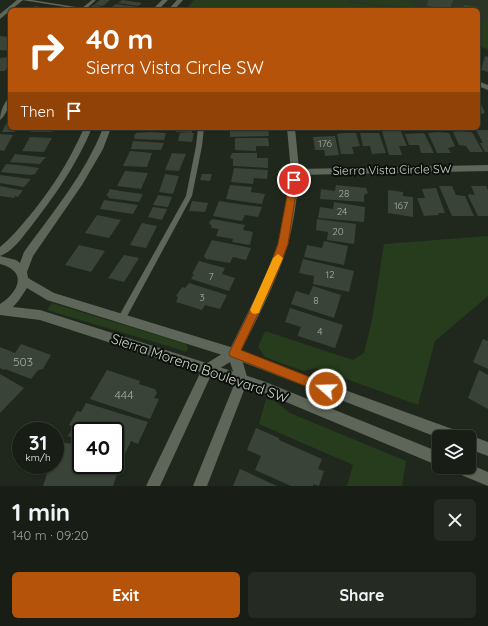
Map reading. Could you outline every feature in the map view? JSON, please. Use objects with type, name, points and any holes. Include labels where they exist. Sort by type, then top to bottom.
[{"type":"street","points":[[11,8],[20,0]]},
{"type":"street","points":[[156,8],[164,0]]},
{"type":"street","points":[[174,8],[180,0]]},
{"type":"street","points":[[0,17],[8,10]]},
{"type":"street","points":[[0,252],[18,237],[56,188],[82,144],[87,130]]},
{"type":"street","points":[[1,310],[20,293],[28,255],[78,185],[99,149],[106,130]]},
{"type":"street","points":[[153,486],[208,369],[234,353],[269,280],[283,244],[295,172],[292,130]]},
{"type":"street","name":"Sierra Vista Circle SW","points":[[295,172],[488,168]]},
{"type":"street","name":"Sierra Morena Boulevard SW","points":[[0,260],[16,265],[23,276],[51,298],[122,318],[234,353],[270,368],[436,430]]},
{"type":"street","name":"Sierra Morena Boulevard SW","points":[[1,310],[40,315],[242,380],[432,456]]},
{"type":"street","points":[[200,486],[242,380],[234,353]]},
{"type":"street","points":[[476,445],[488,449]]},
{"type":"street","points":[[476,474],[488,479]]},
{"type":"lane","points":[[24,0],[71,8]]},
{"type":"lane","points":[[85,8],[94,0]]},
{"type":"lane","points":[[0,118],[8,103]]},
{"type":"lane","points":[[122,318],[189,196],[199,146],[200,130]]},
{"type":"shaded area","points":[[350,0],[488,0],[488,20],[480,20],[480,8],[392,8],[349,2]]},
{"type":"green space","points":[[194,0],[350,0],[349,2],[392,8],[187,8]]},
{"type":"green space","points":[[361,0],[399,0],[414,2],[412,8],[361,2]]},
{"type":"green space","points":[[480,20],[488,20],[488,49],[480,47]]},
{"type":"green space","points":[[488,236],[488,296],[435,341],[418,405],[316,368],[303,371],[265,357],[258,347],[265,331],[353,360],[364,353],[372,320],[384,244]]},
{"type":"green space","points":[[52,303],[186,344],[188,348],[186,352],[47,310]]},
{"type":"green space","points":[[266,399],[275,401],[290,413],[406,461],[402,486],[347,486],[353,465],[259,424]]},
{"type":"building","points":[[100,0],[110,0],[103,6],[94,5]]},
{"type":"building","points":[[122,0],[142,3],[138,6],[118,3]]},
{"type":"building","points":[[428,0],[453,0],[450,8],[427,6]]},
{"type":"building","points":[[116,4],[138,7],[120,8],[112,7]]},
{"type":"building","points":[[93,5],[102,7],[101,8],[90,8]]},
{"type":"building","points":[[464,5],[478,7],[478,8],[463,8]]},
{"type":"building","points":[[35,6],[46,8],[33,8]]},
{"type":"building","points":[[0,36],[8,37],[8,51],[0,50]]},
{"type":"building","points":[[485,56],[488,57],[488,72],[481,70]]},
{"type":"building","points":[[8,57],[8,66],[5,71],[0,71],[0,58]]},
{"type":"building","points":[[480,103],[485,112],[483,114],[480,113]]},
{"type":"building","points":[[8,120],[8,130],[16,130],[15,132],[2,132]]},
{"type":"building","points":[[31,130],[53,130],[52,132],[30,132]]},
{"type":"building","points":[[136,130],[165,130],[165,131]]},
{"type":"building","points":[[176,130],[192,130],[192,133],[176,132]]},
{"type":"building","points":[[230,130],[268,130],[269,136],[230,137]]},
{"type":"building","points":[[476,130],[488,130],[488,152],[485,152],[480,143],[483,143]]},
{"type":"building","points":[[382,131],[401,131],[407,146],[399,146],[402,155],[389,155]]},
{"type":"building","points":[[453,132],[472,132],[483,152],[470,152],[466,146],[459,145]]},
{"type":"building","points":[[136,133],[166,133],[164,140],[135,139],[134,136]]},
{"type":"building","points":[[180,133],[194,133],[192,142],[178,141]]},
{"type":"building","points":[[356,133],[360,146],[352,147],[354,154],[341,154],[337,134]]},
{"type":"building","points":[[360,133],[379,133],[386,153],[372,154],[370,146],[363,146]]},
{"type":"building","points":[[424,133],[434,153],[421,153],[419,145],[409,145],[405,134],[402,134]]},
{"type":"building","points":[[428,133],[449,133],[455,146],[448,148],[451,153],[437,153]]},
{"type":"building","points":[[0,134],[13,135],[4,151],[0,150]]},
{"type":"building","points":[[335,136],[339,155],[325,156],[324,150],[315,150],[313,137]]},
{"type":"building","points":[[30,137],[52,138],[44,152],[22,151]]},
{"type":"building","points":[[235,138],[268,138],[269,146],[256,146],[256,151],[235,150]]},
{"type":"building","points":[[133,141],[164,143],[161,150],[131,149]]},
{"type":"building","points":[[130,151],[152,153],[147,167],[123,166]]},
{"type":"building","points":[[172,153],[186,154],[179,171],[165,170]]},
{"type":"building","points":[[232,153],[257,153],[257,158],[268,158],[268,168],[233,166],[233,159],[230,158]]},
{"type":"building","points":[[15,154],[46,157],[40,164],[10,162]]},
{"type":"building","points":[[6,164],[39,168],[35,174],[31,175],[1,172]]},
{"type":"building","points":[[234,168],[268,170],[267,179],[254,178],[253,184],[231,182]]},
{"type":"building","points":[[125,171],[148,173],[141,189],[117,186]]},
{"type":"building","points":[[165,174],[179,176],[173,194],[159,192]]},
{"type":"building","points":[[202,174],[212,174],[210,181],[200,180]]},
{"type":"building","points":[[0,175],[30,180],[24,187],[0,183]]},
{"type":"building","points":[[230,185],[252,187],[251,192],[265,194],[262,204],[226,199]]},
{"type":"building","points":[[336,185],[366,188],[368,193],[364,195],[364,202],[320,199],[321,189],[335,191]]},
{"type":"building","points":[[0,186],[23,190],[18,197],[15,196],[14,198],[0,196]]},
{"type":"building","points":[[439,186],[452,186],[456,195],[465,196],[474,216],[452,216]]},
{"type":"building","points":[[471,186],[486,186],[488,190],[488,216],[478,216],[468,196],[469,194],[475,195]]},
{"type":"building","points":[[436,188],[445,213],[424,216],[417,198],[425,198],[422,189]]},
{"type":"building","points":[[110,189],[143,194],[139,202],[108,198],[109,196],[106,196]]},
{"type":"building","points":[[388,190],[403,192],[403,196],[413,197],[413,217],[388,213]]},
{"type":"building","points":[[158,195],[172,197],[168,207],[153,205]]},
{"type":"building","points":[[104,200],[138,205],[133,214],[100,209]]},
{"type":"building","points":[[192,201],[208,203],[205,212],[189,211]]},
{"type":"building","points":[[219,201],[262,207],[258,217],[245,215],[242,221],[213,216]]},
{"type":"building","points":[[334,202],[365,207],[364,222],[318,218],[320,207],[333,209]]},
{"type":"building","points":[[153,207],[167,209],[162,220],[148,217]]},
{"type":"building","points":[[97,215],[121,220],[109,238],[85,233]]},
{"type":"building","points":[[213,219],[245,225],[243,230],[253,232],[250,245],[232,242],[233,239],[216,236],[219,229],[211,228],[212,226],[209,223]]},
{"type":"building","points":[[317,219],[356,224],[354,244],[327,240],[328,232],[316,230]]},
{"type":"building","points":[[142,223],[157,226],[146,248],[130,245]]},
{"type":"building","points":[[212,240],[251,248],[246,260],[233,257],[230,263],[206,259],[204,256]]},
{"type":"building","points":[[324,241],[348,246],[344,265],[304,257],[307,245],[322,248]]},
{"type":"building","points":[[79,245],[105,251],[91,272],[65,265]]},
{"type":"building","points":[[124,255],[139,258],[124,282],[108,278]]},
{"type":"building","points":[[303,259],[354,271],[349,292],[313,284],[314,276],[299,273]]},
{"type":"building","points":[[199,261],[225,268],[222,274],[235,278],[229,291],[191,279]]},
{"type":"building","points":[[189,283],[227,295],[220,309],[205,305],[202,310],[176,302],[178,297],[176,296],[182,287],[185,288]]},
{"type":"building","points":[[313,286],[341,295],[334,318],[291,304],[296,291],[309,295]]},
{"type":"building","points":[[290,308],[343,325],[335,348],[298,336],[301,327],[285,322]]},
{"type":"building","points":[[483,339],[488,341],[488,369],[473,362]]},
{"type":"building","points":[[21,344],[51,355],[43,369],[38,370],[31,379],[0,368],[0,347],[15,353]]},
{"type":"building","points":[[107,370],[140,381],[139,384],[155,389],[157,393],[154,398],[159,399],[150,419],[90,399]]},
{"type":"building","points":[[479,370],[488,375],[488,409],[468,398]]},
{"type":"building","points":[[0,374],[24,388],[0,413]]},
{"type":"building","points":[[86,403],[148,422],[138,444],[131,441],[124,456],[124,422],[72,422],[72,426],[69,425],[77,411],[81,412]]},
{"type":"building","points":[[256,428],[322,459],[318,469],[324,471],[319,486],[313,484],[313,486],[291,486],[255,470],[261,456],[247,450]]},
{"type":"building","points":[[72,429],[72,438],[68,436]]},
{"type":"building","points":[[64,443],[72,444],[72,474],[117,474],[113,486],[43,486],[47,474],[64,474]]},
{"type":"building","points":[[240,469],[277,486],[233,486]]},
{"type":"slow traffic","points":[[255,310],[278,258]]},
{"type":"route","points":[[294,180],[283,244],[269,280],[234,353],[326,389]]}]
